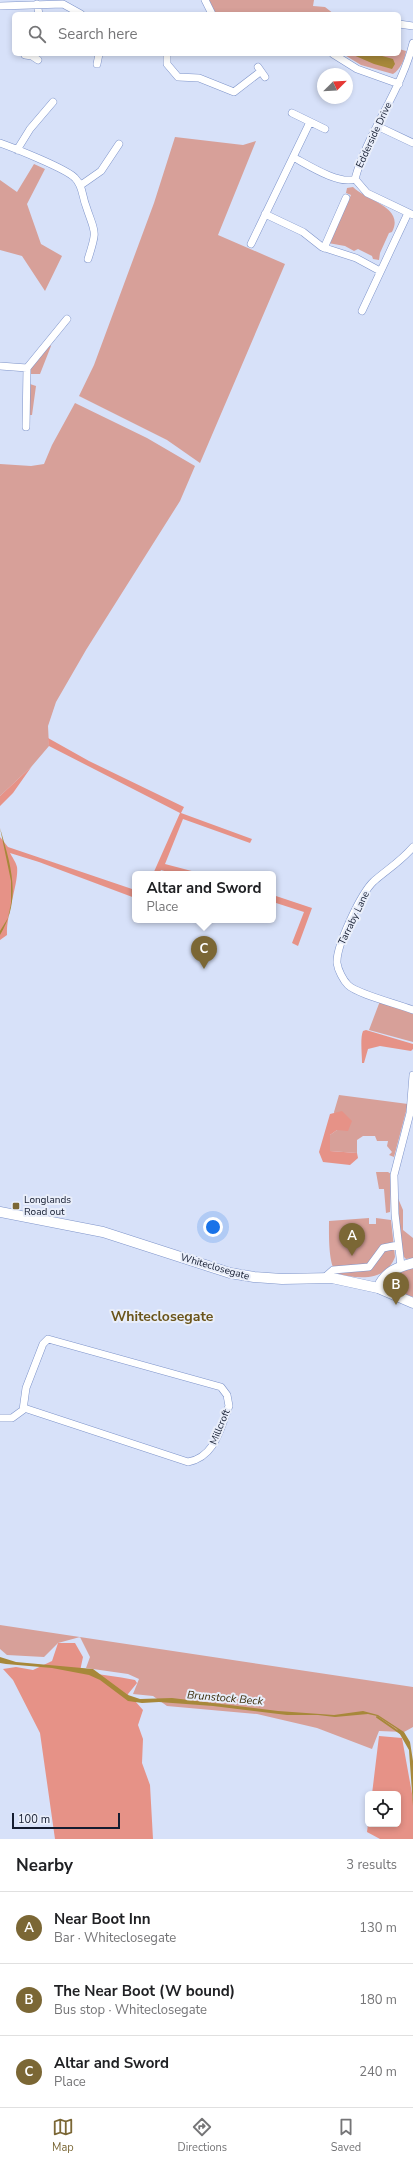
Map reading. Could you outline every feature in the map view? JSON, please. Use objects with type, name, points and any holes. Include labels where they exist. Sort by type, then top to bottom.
[{"type":"main road","name":"Whiteclosegate","points":[[0,1212],[103,1232],[230,1273],[254,1277],[282,1279],[324,1278],[357,1282],[378,1288],[411,1302]]},
{"type":"main road","points":[[378,1288],[386,1275],[401,1266],[413,1263]]},
{"type":"street","points":[[205,0],[211,12]]},
{"type":"street","points":[[0,6],[63,2],[78,12]]},
{"type":"street","points":[[37,4],[38,12]]},
{"type":"street","points":[[401,24],[413,26]]},
{"type":"street","name":"Edderside Drive","points":[[410,214],[367,193],[355,179],[359,162],[399,84],[412,47]]},
{"type":"street","points":[[97,64],[99,56]]},
{"type":"street","points":[[167,56],[167,64],[178,77],[199,78],[231,92],[238,91],[261,72]]},
{"type":"street","points":[[336,56],[356,69],[399,84]]},
{"type":"street","points":[[17,150],[30,129],[53,102]]},
{"type":"street","points":[[292,113],[325,129]]},
{"type":"street","points":[[250,244],[310,122]]},
{"type":"street","points":[[377,126],[413,143]]},
{"type":"street","points":[[0,143],[69,173],[75,178],[80,185],[85,204],[95,229],[95,238],[88,259]]},
{"type":"street","points":[[80,185],[100,172],[119,144]]},
{"type":"street","points":[[293,157],[338,179],[347,182],[355,179]]},
{"type":"street","points":[[324,248],[346,198]]},
{"type":"street","points":[[265,214],[303,232],[324,248],[356,258],[380,270]]},
{"type":"street","points":[[362,311],[380,270],[410,214]]},
{"type":"street","points":[[26,427],[27,368],[67,319]]},
{"type":"street","points":[[0,366],[27,368]]},
{"type":"street","name":"Tarraby Lane","points":[[413,847],[395,866],[375,881],[364,894],[338,951],[337,964],[345,981],[354,989],[413,1010]]},
{"type":"street","points":[[401,1266],[395,1214],[394,1175],[410,1113],[413,1075]]},
{"type":"street","points":[[324,1278],[333,1270],[369,1267],[383,1248],[398,1245]]},
{"type":"street","name":"Millcroft","points":[[51,1339],[221,1387],[229,1400],[229,1406],[212,1448],[204,1457],[188,1462],[24,1408],[26,1388],[43,1344],[45,1341],[51,1339]]},
{"type":"street","points":[[0,1418],[17,1415],[24,1408]]},
{"type":"shaded area","points":[[209,0],[314,0],[313,6],[325,7],[331,12],[214,12]]},
{"type":"shaded area","points":[[401,50],[406,51],[400,67],[393,74],[361,65],[346,56],[401,56]]},
{"type":"shaded area","points":[[356,56],[382,56],[393,59],[395,64],[392,69],[374,64]]},
{"type":"shaded area","points":[[175,137],[243,145],[256,141],[218,235],[285,264],[200,463],[167,440],[79,396],[94,365],[154,203]]},
{"type":"shaded area","points":[[34,164],[45,169],[27,204],[41,244],[62,256],[45,291],[22,256],[0,250],[0,180],[17,192]]},
{"type":"shaded area","points":[[353,187],[359,192],[383,205],[393,216],[395,223],[392,232],[389,233],[380,253],[379,260],[373,259],[372,256],[358,249],[354,251],[345,246],[328,243],[351,195],[346,193],[347,188]]},
{"type":"shaded area","points":[[49,344],[51,346],[40,374],[31,374],[30,369]]},
{"type":"shaded area","points":[[30,384],[36,386],[32,415],[30,415]]},
{"type":"shaded area","points":[[75,403],[147,438],[195,466],[180,501],[86,650],[56,702],[48,726],[49,746],[32,766],[0,796],[0,464],[31,466],[44,464],[52,445]]},
{"type":"shaded area","points":[[48,738],[89,761],[184,807],[181,813],[252,839],[250,843],[183,819],[165,864],[192,871],[154,871],[180,813],[49,746]]},
{"type":"shaded area","points":[[32,766],[13,793],[0,806],[0,796]]},
{"type":"shaded area","points":[[0,828],[11,869],[13,895],[8,917],[11,903],[11,881]]},
{"type":"shaded area","points":[[0,837],[8,847],[132,889],[132,897],[39,862],[10,853],[15,861],[17,873],[8,918],[7,935],[0,940]]},
{"type":"shaded area","points":[[276,896],[312,908],[298,946],[292,943],[304,912],[276,903]]},
{"type":"shaded area","points":[[8,918],[7,922],[0,935],[0,931]]},
{"type":"shaded area","points":[[380,1001],[413,1011],[413,1042],[369,1030]]},
{"type":"shaded area","points":[[366,1030],[413,1044],[413,1049],[411,1051],[380,1046],[368,1049],[364,1063],[362,1063],[361,1046],[363,1031]]},
{"type":"shaded area","points":[[339,1095],[408,1104],[394,1157],[389,1155],[392,1152],[387,1146],[388,1141],[377,1141],[375,1136],[363,1136],[357,1140],[357,1153],[330,1151],[330,1135],[337,1130],[334,1112]]},
{"type":"shaded area","points":[[342,1111],[352,1121],[348,1131],[337,1130],[330,1135],[330,1151],[357,1153],[358,1158],[350,1165],[323,1162],[319,1152],[330,1114]]},
{"type":"shaded area","points":[[376,1172],[388,1172],[391,1174],[390,1212],[386,1213],[384,1189],[379,1189]]},
{"type":"shaded area","points":[[397,1196],[403,1210],[403,1230],[413,1238],[413,1258],[406,1259],[403,1256],[399,1232]]},
{"type":"shaded area","points":[[369,1218],[369,1224],[376,1224],[376,1218],[391,1220],[395,1257],[391,1264],[381,1273],[369,1277],[355,1277],[337,1273],[333,1268],[330,1255],[329,1221]]},
{"type":"shaded area","points":[[413,1267],[413,1297],[390,1289],[389,1282],[393,1275]]},
{"type":"shaded area","points":[[0,1625],[80,1637],[58,1643],[44,1657],[7,1655],[0,1649]]},
{"type":"shaded area","points":[[80,1637],[413,1687],[413,1727],[404,1732],[379,1731],[372,1749],[317,1728],[257,1714],[167,1706],[153,1696],[133,1694],[139,1679],[128,1674],[86,1668],[90,1657]]},
{"type":"shaded area","points":[[58,1643],[75,1643],[83,1657],[80,1671],[135,1680],[137,1683],[128,1694],[129,1698],[135,1701],[143,1710],[138,1725],[143,1739],[142,1763],[150,1785],[153,1839],[55,1839],[40,1733],[13,1680],[3,1669],[16,1667],[33,1670],[52,1661]]},
{"type":"shaded area","name":"Brunstock Beck","points":[[0,1657],[16,1662],[93,1669],[128,1695],[140,1699],[172,1698],[278,1711],[334,1715],[363,1711],[378,1715],[404,1732],[410,1742],[413,1761],[413,1806],[409,1750],[397,1729],[377,1716],[368,1714],[335,1717],[318,1715],[287,1715],[213,1706],[128,1701],[100,1680],[89,1675],[52,1668],[0,1663]]},
{"type":"shaded area","points":[[379,1736],[402,1738],[413,1799],[413,1839],[380,1839],[367,1832],[368,1827],[401,1827],[401,1791],[372,1791]]},
{"type":"waterway","name":"Brunstock Beck","points":[[377,1717],[400,1733]]},
{"type":"place","name":"Altar and Sword","points":[[204,969]]},
{"type":"place","name":"Longlands Road out","points":[[16,1206]]},
{"type":"place","name":"Near Boot Inn","points":[[352,1256]]},
{"type":"place","name":"The Near Boot (W bound)","points":[[396,1305]]},
{"type":"district","name":"Whiteclosegate","points":[[162,1316]]}]
